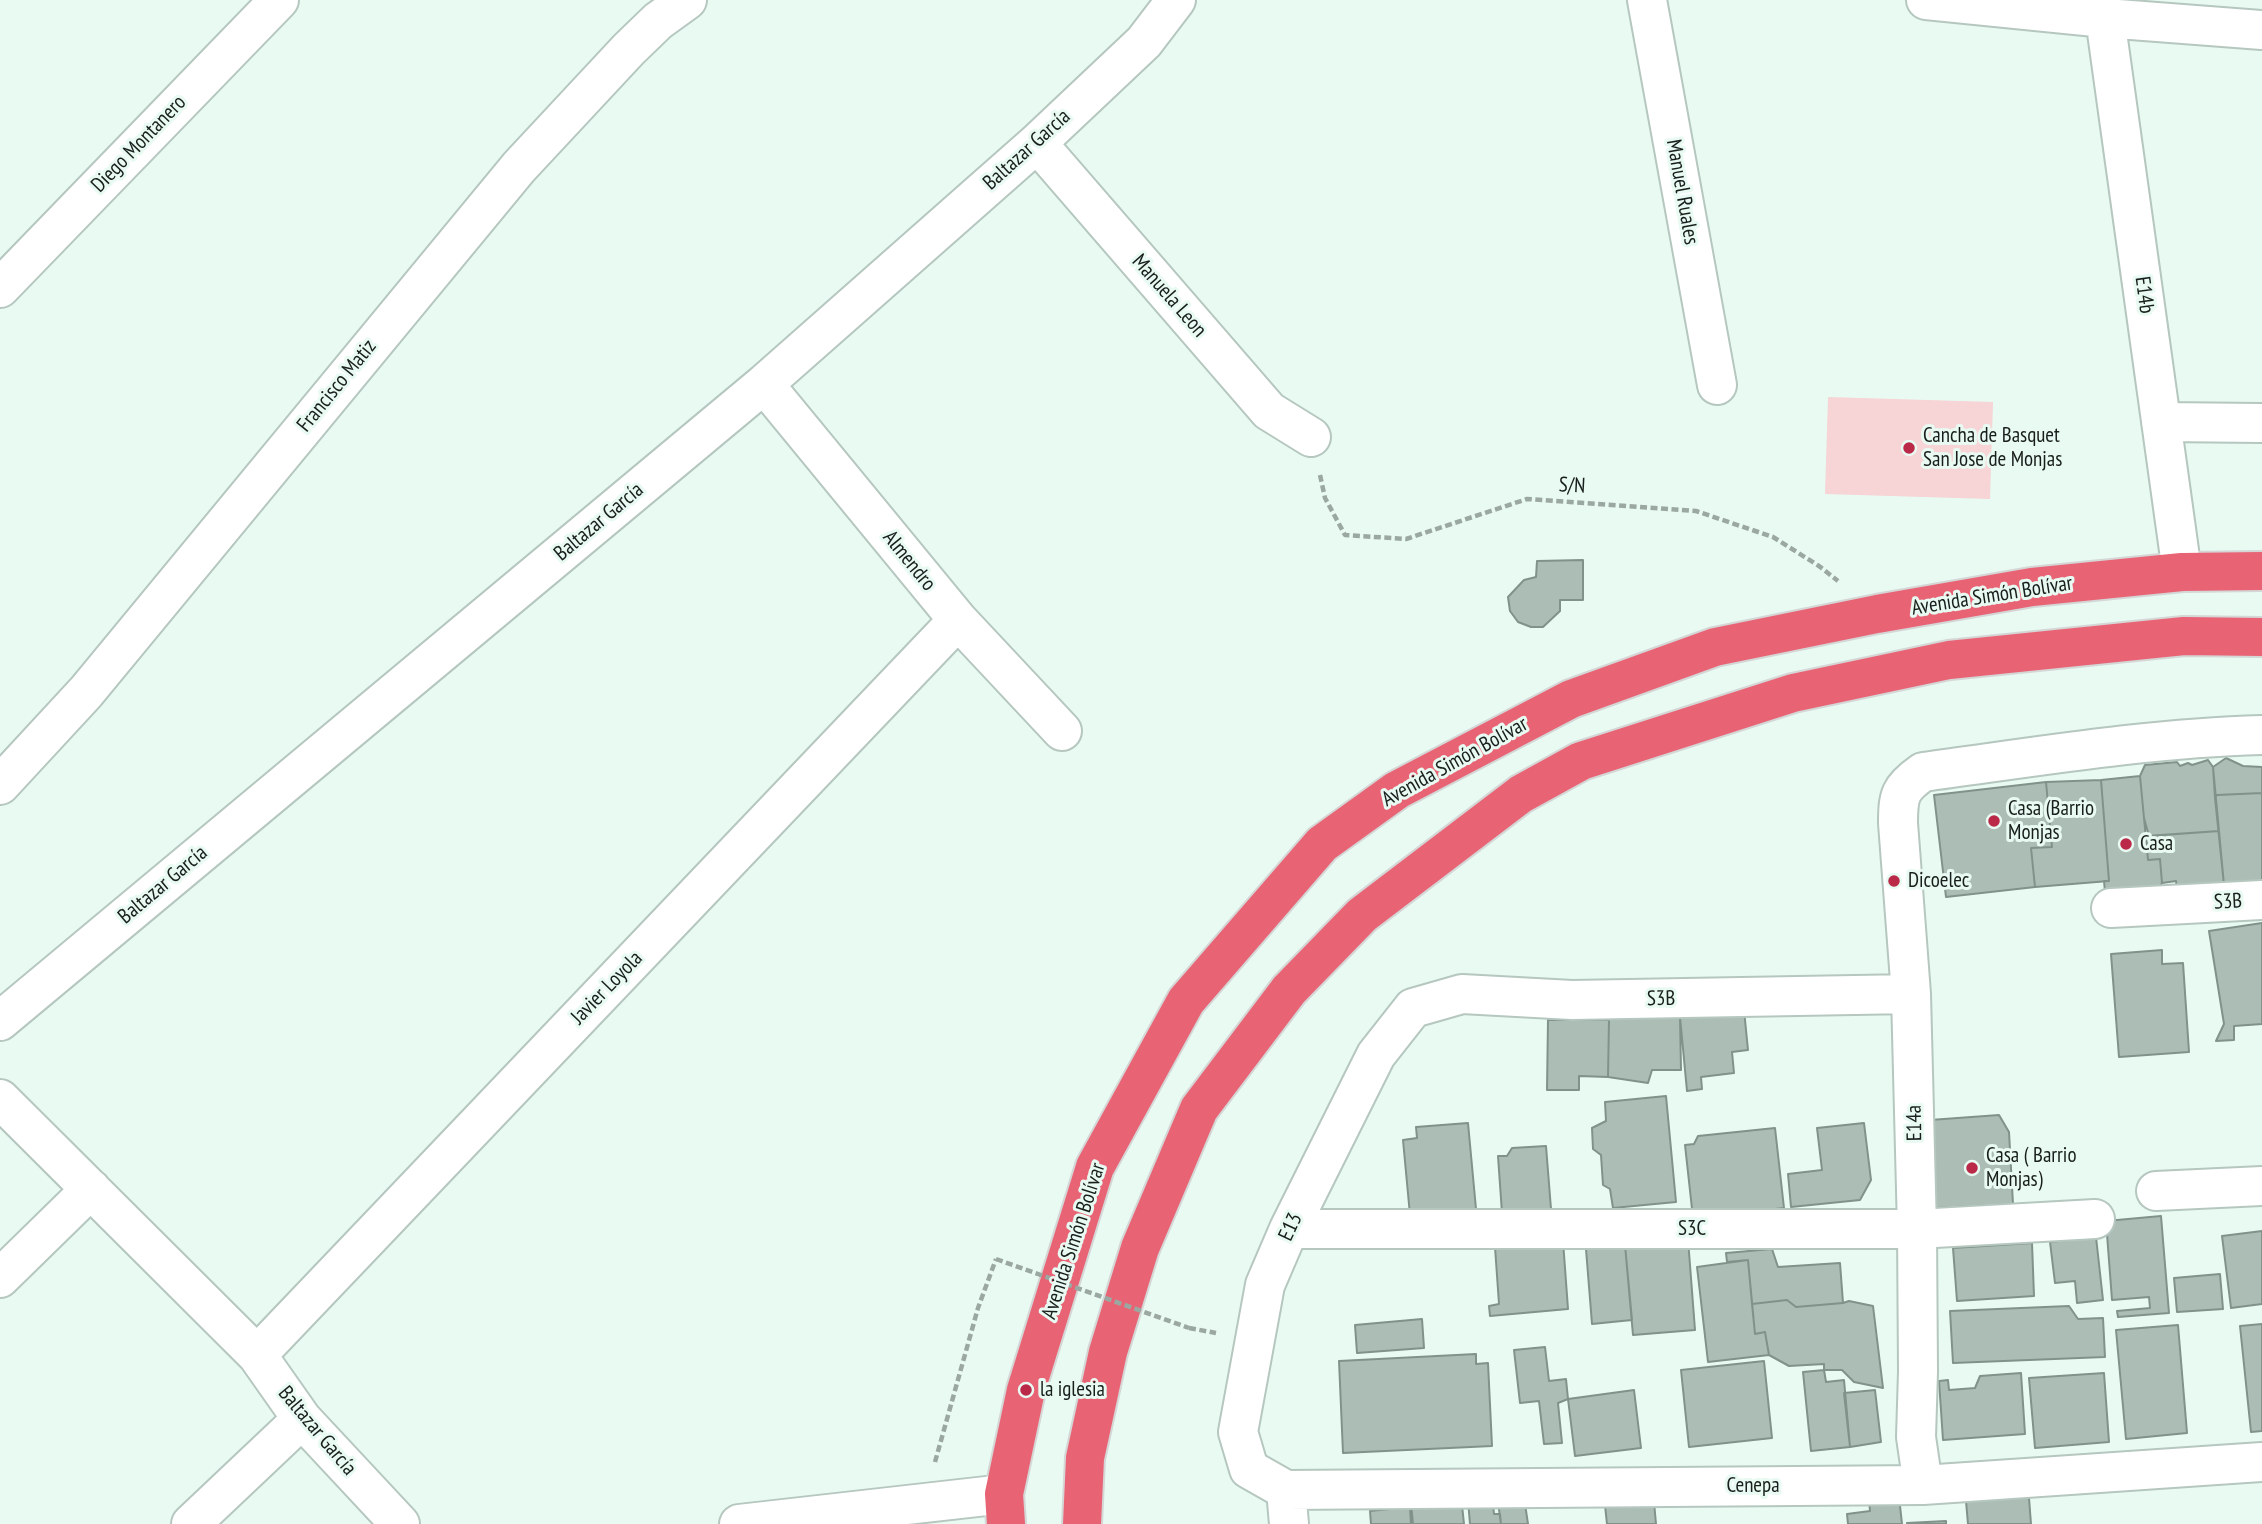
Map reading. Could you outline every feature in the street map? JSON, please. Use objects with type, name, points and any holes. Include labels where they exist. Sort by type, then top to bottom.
[{"type":"highway","name":"Avenida Simón Bolívar","points":[[1005,1509],[1026,1390],[1095,1167],[1186,1001],[1322,844],[1397,790],[1571,699],[1715,647],[1877,614],[2032,587],[2182,572],[2262,571]]},
{"type":"highway","points":[[1082,1524],[1085,1458],[1108,1352],[1140,1248],[1199,1109],[1289,990],[1362,915],[1521,794],[1581,761],[1793,693],[1949,660],[2184,636],[2262,637]]},
{"type":"street","name":"Diego Montanero","points":[[0,288],[279,0]]},
{"type":"street","name":"Francisco Matiz","points":[[0,785],[86,692],[519,167],[621,56],[658,21],[687,0]]},
{"type":"street","name":"Baltazar García","points":[[0,1021],[764,384],[1037,143],[1144,42],[1176,0]]},
{"type":"street","name":"Manuel Ruales","points":[[1647,0],[1717,384]]},
{"type":"street","points":[[1926,0],[2262,30]]},
{"type":"street","name":"E14b","points":[[2105,18],[2182,572]]},
{"type":"street","name":"Manuela Leon","points":[[1037,143],[1269,411],[1311,437]]},
{"type":"street","name":"Almendro","points":[[764,384],[958,620],[1062,731]]},
{"type":"street","points":[[2161,422],[2262,423]]},
{"type":"street","name":"Javier Loyola","points":[[257,1355],[958,620]]},
{"type":"street","name":"E14a","points":[[1923,1485],[1916,1437],[1917,1229],[1911,994],[1898,799],[1907,783],[1923,772],[2087,750],[2262,735]]},
{"type":"street","name":"S3B","points":[[2110,908],[2262,900]]},
{"type":"street","name":"S3B","points":[[1413,1008],[1462,994],[1572,1000],[1911,994]]},
{"type":"street","name":"E13","points":[[1249,1469],[1238,1432],[1265,1285],[1289,1229],[1376,1055],[1413,1008]]},
{"type":"street","name":"Baltazar García","points":[[0,1099],[257,1355],[302,1419],[400,1524]]},
{"type":"street","points":[[2157,1191],[2262,1186]]},
{"type":"street","points":[[0,1278],[91,1189]]},
{"type":"street","name":"S3C","points":[[1289,1229],[1917,1229],[2095,1219]]},
{"type":"street","points":[[191,1524],[302,1419]]},
{"type":"street","name":"Cenepa","points":[[1249,1469],[1287,1507],[1923,1485],[2262,1462]]},
{"type":"street","points":[[739,1524],[924,1503],[1005,1509]]},
{"type":"path","name":"S/N","points":[[1311,437],[1325,498],[1345,535],[1406,539],[1527,499],[1696,511],[1773,537],[1819,566],[1877,614]]},
{"type":"path","points":[[924,1503],[978,1308],[996,1259],[1189,1328],[1214,1333]]},
{"type":"shaded area","name":"Cancha de Basquet San Jose de Monjas","points":[[1828,397],[1993,402],[1990,499],[1825,494]]},
{"type":"building","points":[[1583,560],[1583,600],[1560,600],[1560,611],[1543,627],[1531,627],[1518,622],[1510,611],[1508,597],[1524,580],[1536,577],[1537,561]]},
{"type":"building","name":"Casa","points":[[2226,758],[2243,766],[2262,767],[2262,793],[2217,795],[2215,798],[2213,767]]},
{"type":"building","points":[[2208,760],[2213,767],[2219,831],[2149,836],[2144,818],[2140,776],[2145,765],[2177,762],[2180,766]]},
{"type":"building","name":"Casa","points":[[2140,776],[2148,860],[2160,859],[2162,883],[2158,889],[2105,892],[2104,881],[2109,881],[2101,780]]},
{"type":"building","points":[[2101,780],[2109,881],[2035,887],[2031,848],[2052,847],[2046,782]]},
{"type":"building","name":"Casa (Barrio Monjas","points":[[2046,782],[2052,847],[2031,848],[2035,887],[1946,897],[1934,795]]},
{"type":"building","points":[[2262,793],[2262,881],[2224,885],[2215,798],[2217,795]]},
{"type":"building","points":[[2219,831],[2224,885],[2177,889],[2176,881],[2162,883],[2160,859],[2148,860],[2146,836]]},
{"type":"building","points":[[2262,923],[2262,1024],[2234,1026],[2234,1040],[2216,1041],[2224,1024],[2209,931]]},
{"type":"building","points":[[2162,950],[2162,964],[2183,963],[2189,1052],[2119,1057],[2111,954]]},
{"type":"building","points":[[1614,1008],[1680,1017],[1681,1070],[1652,1070],[1648,1083],[1608,1077],[1609,1020]]},
{"type":"building","points":[[1744,1010],[1748,1050],[1732,1052],[1734,1073],[1701,1077],[1702,1089],[1687,1091],[1680,1017]]},
{"type":"building","points":[[1548,1020],[1609,1020],[1608,1077],[1579,1076],[1579,1090],[1547,1090]]},
{"type":"building","points":[[1666,1096],[1676,1202],[1613,1208],[1610,1189],[1603,1185],[1601,1155],[1593,1149],[1592,1128],[1606,1121],[1605,1102]]},
{"type":"building","name":"Casa ( Barrio Monjas)","points":[[1999,1115],[2009,1132],[2013,1204],[1935,1208],[1930,1120]]},
{"type":"building","points":[[1468,1123],[1476,1209],[1410,1215],[1403,1140],[1417,1138],[1416,1127]]},
{"type":"building","points":[[1864,1123],[1871,1180],[1860,1200],[1791,1207],[1788,1174],[1822,1170],[1817,1128]]},
{"type":"building","points":[[1775,1128],[1784,1208],[1693,1218],[1685,1145],[1694,1144],[1698,1136]]},
{"type":"building","points":[[1546,1146],[1551,1209],[1502,1213],[1498,1156],[1507,1156],[1512,1148]]},
{"type":"building","points":[[2161,1216],[2169,1313],[2118,1317],[2117,1311],[2150,1308],[2149,1297],[2112,1300],[2106,1221]]},
{"type":"building","points":[[2262,1231],[2262,1304],[2231,1308],[2222,1236]]},
{"type":"building","points":[[2096,1237],[2103,1300],[2077,1303],[2075,1281],[2055,1283],[2050,1242]]},
{"type":"building","points":[[1688,1239],[1695,1330],[1633,1335],[1625,1245]]},
{"type":"building","points":[[1563,1241],[1568,1309],[1490,1316],[1489,1306],[1499,1304],[1495,1247]]},
{"type":"building","points":[[2032,1243],[2034,1296],[1957,1301],[1953,1248]]},
{"type":"building","points":[[1625,1245],[1632,1320],[1592,1324],[1586,1249]]},
{"type":"building","points":[[1772,1249],[1778,1267],[1840,1263],[1843,1303],[1796,1307],[1787,1300],[1752,1304],[1748,1260],[1727,1262],[1726,1253]]},
{"type":"building","points":[[1748,1260],[1755,1334],[1765,1332],[1769,1355],[1708,1362],[1697,1267]]},
{"type":"building","points":[[2220,1274],[2223,1309],[2177,1312],[2174,1278]]},
{"type":"building","points":[[1787,1300],[1796,1307],[1849,1301],[1873,1306],[1883,1388],[1854,1382],[1842,1370],[1824,1370],[1824,1364],[1789,1366],[1769,1355],[1765,1332],[1755,1334],[1752,1304]]},
{"type":"building","points":[[2069,1306],[2078,1319],[2103,1318],[2105,1357],[1953,1363],[1950,1311]]},
{"type":"building","points":[[1422,1319],[1424,1348],[1357,1353],[1355,1325]]},
{"type":"building","points":[[2262,1324],[2262,1431],[2251,1432],[2240,1326]]},
{"type":"building","points":[[2178,1325],[2187,1433],[2126,1439],[2116,1330]]},
{"type":"building","points":[[1545,1347],[1549,1381],[1566,1379],[1568,1399],[1558,1403],[1562,1443],[1544,1444],[1539,1401],[1520,1403],[1514,1350]]},
{"type":"building","points":[[1476,1354],[1476,1364],[1488,1363],[1492,1446],[1343,1453],[1339,1361]]},
{"type":"building","points":[[1764,1361],[1772,1438],[1689,1447],[1681,1370]]},
{"type":"building","points":[[1824,1370],[1826,1382],[1844,1380],[1850,1447],[1811,1451],[1803,1372]]},
{"type":"building","points":[[2021,1373],[2025,1434],[1943,1440],[1939,1381],[1948,1380],[1949,1390],[1975,1388],[1980,1376]]},
{"type":"building","points":[[2104,1373],[2109,1442],[2035,1448],[2029,1378]]},
{"type":"building","points":[[1634,1390],[1641,1448],[1575,1456],[1568,1399]]},
{"type":"building","points":[[1875,1390],[1881,1442],[1850,1447],[1844,1393]]},
{"type":"building","points":[[2027,1472],[2031,1524],[1968,1524],[1964,1478]]},
{"type":"building","points":[[1897,1478],[1902,1524],[1848,1524],[1847,1514],[1870,1511],[1867,1480]]},
{"type":"building","points":[[1522,1484],[1528,1524],[1501,1524],[1496,1488]]},
{"type":"building","points":[[1460,1486],[1464,1524],[1413,1524],[1410,1493]]},
{"type":"building","points":[[1491,1487],[1494,1514],[1500,1514],[1501,1524],[1470,1524],[1467,1488]]},
{"type":"building","points":[[1653,1491],[1656,1524],[1607,1524],[1604,1496]]},
{"type":"building","points":[[1410,1507],[1411,1524],[1371,1524],[1370,1511]]},
{"type":"building","points":[[1946,1521],[1946,1524],[1907,1524],[1907,1523]]},
{"type":"place","name":"Cancha de Basquet San Jose de Monjas","points":[[1909,448]]},
{"type":"place","name":"Casa (Barrio Monjas","points":[[1994,821]]},
{"type":"place","name":"Casa","points":[[2126,844]]},
{"type":"place","name":"Dicoelec","points":[[1894,881]]},
{"type":"place","name":"Casa ( Barrio Monjas)","points":[[1972,1168]]},
{"type":"place","name":"la iglesia","points":[[1026,1390]]}]
